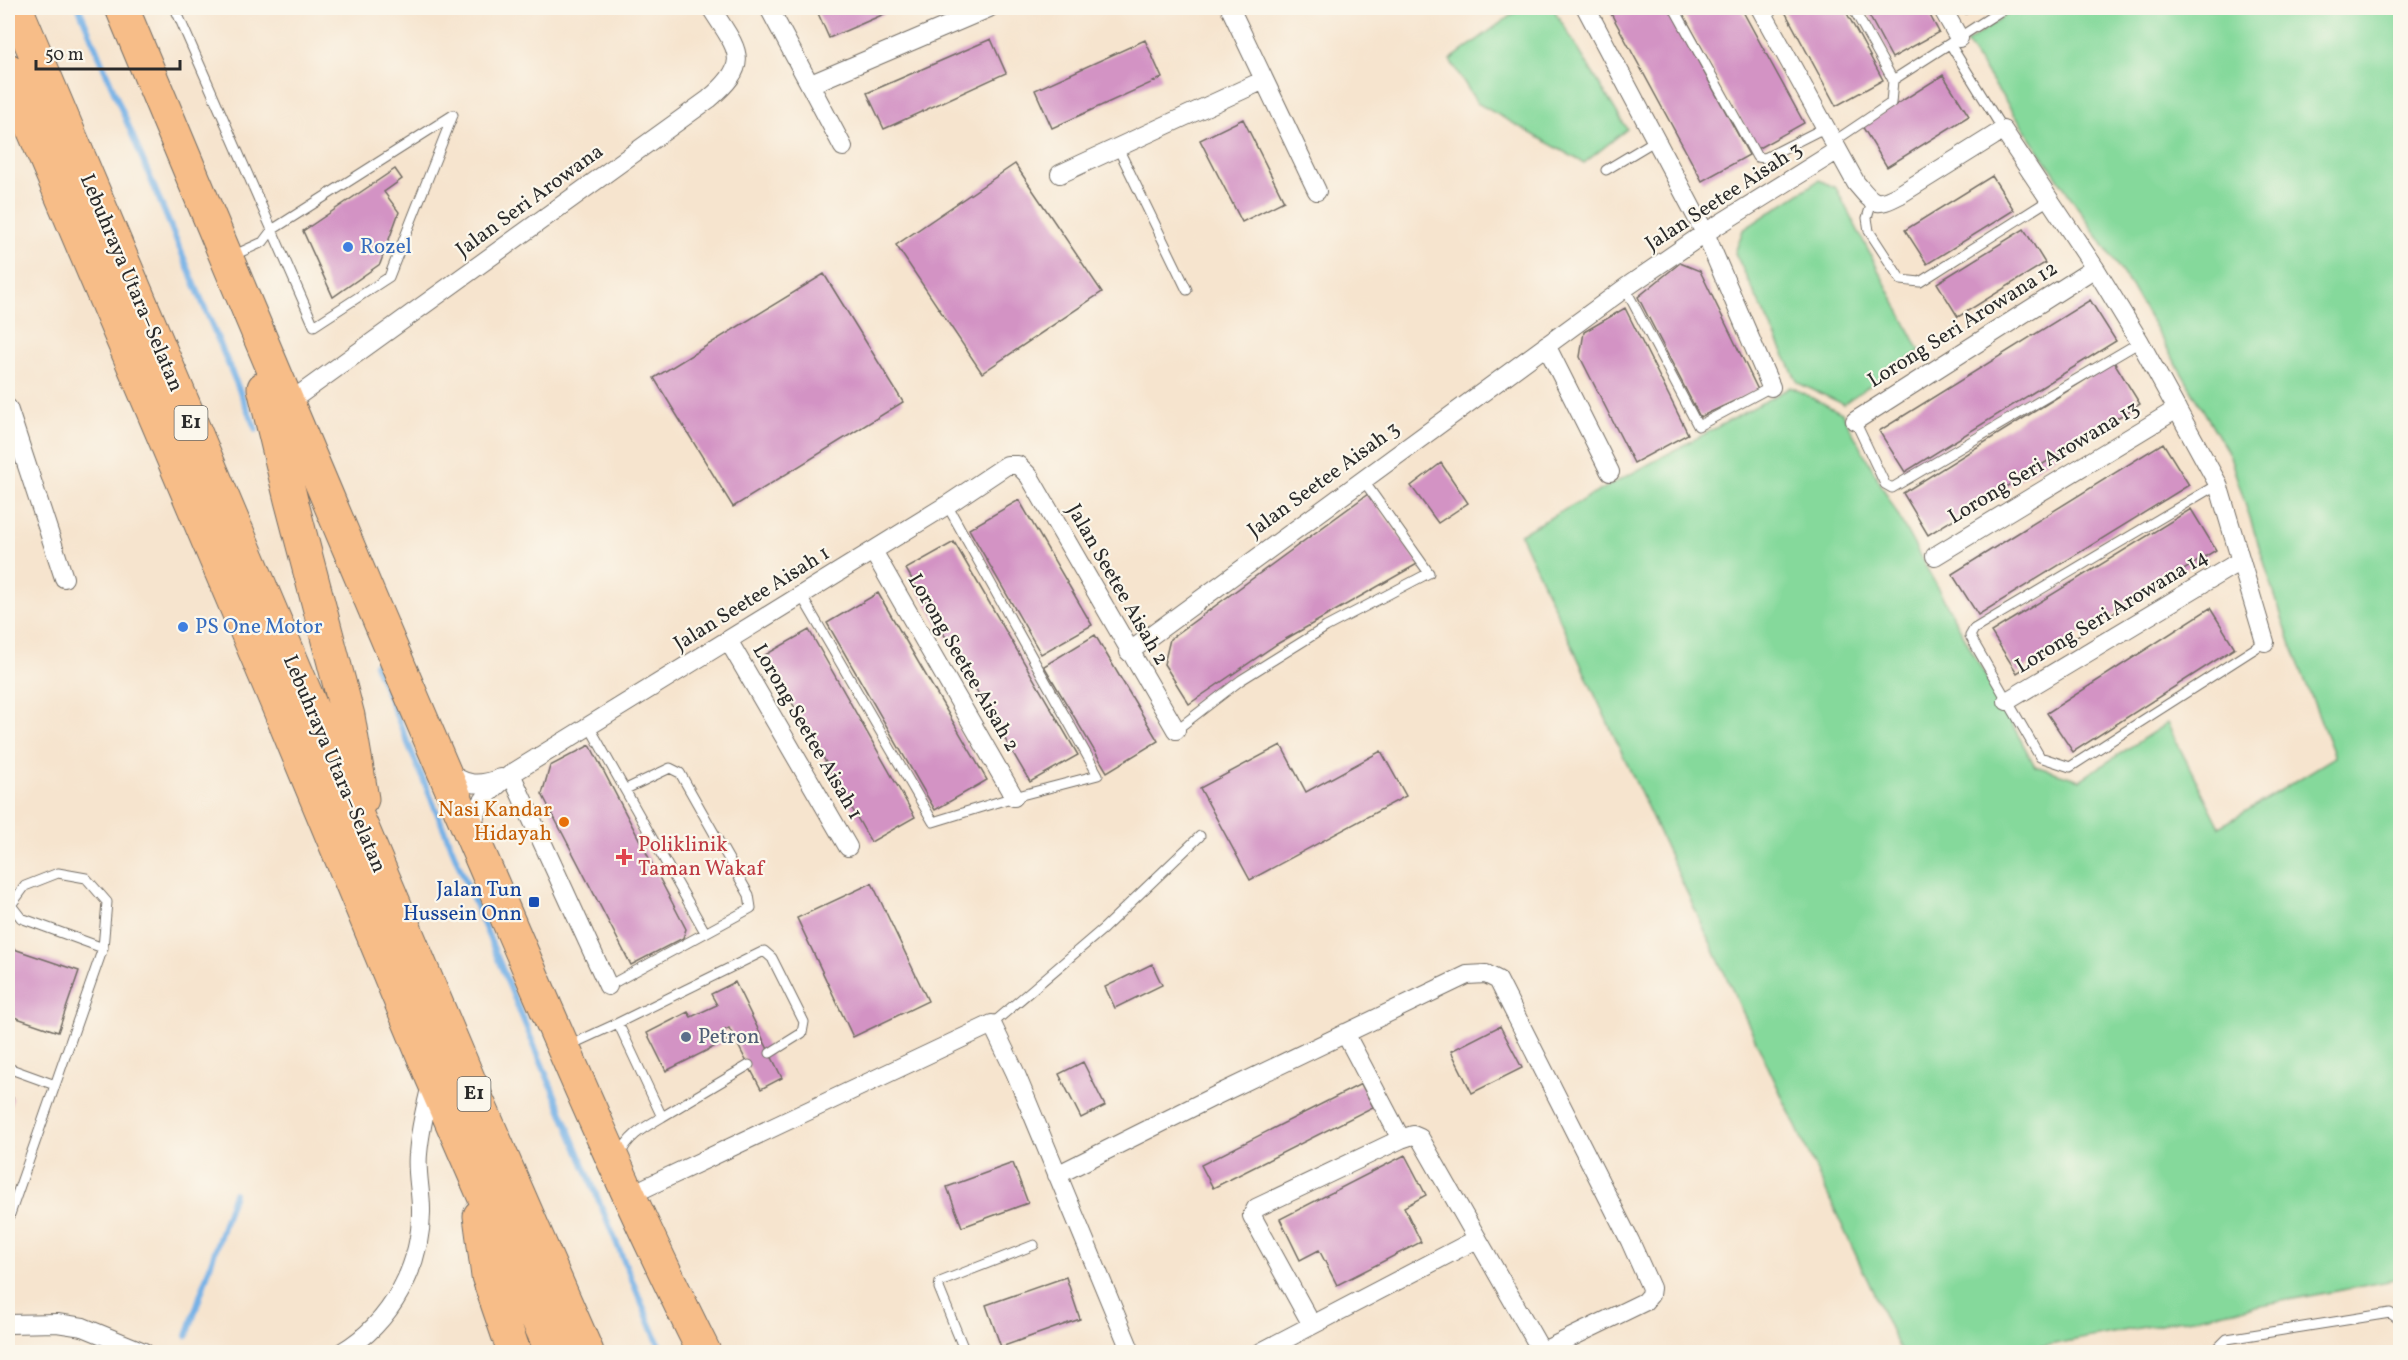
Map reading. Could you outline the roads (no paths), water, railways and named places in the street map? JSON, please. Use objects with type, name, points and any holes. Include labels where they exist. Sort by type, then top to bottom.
[{"type":"highway","name":"Lebuhraya Utara–Selatan","points":[[16,8],[366,839],[587,1353]]},
{"type":"highway","points":[[106,8],[159,96]]},
{"type":"highway","points":[[122,8],[245,303],[563,1048],[704,1353]]},
{"type":"highway","name":"Lebuhraya Utara–Selatan","points":[[8,70],[271,688],[432,1077],[552,1353]]},
{"type":"highway","points":[[245,303],[291,500],[348,716],[360,778],[366,839]]},
{"type":"highway","points":[[478,1184],[488,1276],[514,1353]]},
{"type":"street","name":"Jalan Seri Arowana","points":[[288,403],[726,85],[735,74],[738,60],[730,38],[711,8]]},
{"type":"street","points":[[769,8],[843,147]]},
{"type":"street","points":[[811,84],[989,8]]},
{"type":"street","points":[[1230,8],[1317,191]]},
{"type":"street","points":[[1586,8],[1705,232],[1771,387]]},
{"type":"street","points":[[1760,8],[1856,183],[1872,202],[1882,204],[1899,195],[2003,130],[2095,268],[2140,342],[2218,484],[2265,642]]},
{"type":"street","points":[[1942,8],[1954,41]]},
{"type":"street","points":[[1060,174],[1264,80]]},
{"type":"street","name":"Jalan Seetee Aisah 3","points":[[1129,652],[1546,345],[1832,140]]},
{"type":"street","name":"Lorong Seri Arowana 12","points":[[1855,421],[2095,268]]},
{"type":"street","points":[[1546,345],[1610,472]]},
{"type":"street","points":[[8,408],[64,578]]},
{"type":"street","name":"Lorong Seri Arowana 13","points":[[1935,556],[2177,409]]},
{"type":"street","name":"Jalan Seetee Aisah 1","points":[[472,837],[477,808],[488,793],[510,774],[948,505],[1007,465],[1018,465]]},
{"type":"street","name":"Jalan Seetee Aisah 2","points":[[1018,465],[1029,476],[1176,730]]},
{"type":"street","name":"Lorong Seetee Aisah 2","points":[[873,551],[1014,797]]},
{"type":"street","name":"Lorong Seri Arowana 14","points":[[2007,701],[2240,561]]},
{"type":"street","name":"Lorong Seetee Aisah 1","points":[[728,640],[848,847]]},
{"type":"street","name":"Jalan Seetee Aisah 1","points":[[439,760],[456,778],[469,784],[480,784],[510,774]]},
{"type":"street","points":[[510,774],[608,986]]},
{"type":"street","points":[[1057,1175],[1467,975],[1486,974],[1498,980],[1640,1261],[1651,1288],[1650,1295],[1644,1302],[1541,1352],[1420,1138],[1413,1135],[1256,1208],[1252,1216],[1312,1325]]},
{"type":"street","points":[[630,1195],[992,1024],[1015,1072],[1131,1353]]},
{"type":"street","points":[[1345,1033],[1401,1139]]},
{"type":"street","points":[[342,1353],[356,1344],[382,1317],[394,1301],[411,1270],[420,1232],[418,1154],[432,1077]]},
{"type":"street","points":[[1261,1353],[1477,1239]]},
{"type":"street","points":[[8,1324],[57,1323],[82,1327],[144,1353]]},
{"type":"lane","points":[[176,8],[273,230],[314,326],[389,277],[453,115],[273,230],[263,242],[227,258]]},
{"type":"lane","points":[[1674,8],[1757,157],[1765,159],[1832,140],[1891,103],[1893,80],[1853,8]]},
{"type":"lane","points":[[1893,80],[2006,8]]},
{"type":"lane","points":[[1954,41],[2003,130]]},
{"type":"lane","points":[[1606,170],[1656,140]]},
{"type":"lane","points":[[1118,148],[1187,290]]},
{"type":"lane","points":[[1872,202],[1867,218],[1869,231],[1901,280],[1920,282],[2049,200]]},
{"type":"lane","points":[[1625,288],[1698,426],[1771,387]]},
{"type":"lane","points":[[1855,421],[1885,484],[1892,488],[2140,342]]},
{"type":"lane","points":[[1176,730],[1241,680],[1316,633],[1429,573],[1363,480]]},
{"type":"lane","points":[[2218,484],[1974,629],[1970,636],[2040,757],[2070,767],[2265,642]]},
{"type":"lane","points":[[801,594],[933,822],[1014,797],[1098,775],[948,505]]},
{"type":"lane","points":[[589,726],[705,932]]},
{"type":"lane","points":[[608,986],[751,908],[749,895],[680,773],[670,768],[626,789]]},
{"type":"lane","points":[[992,1024],[1103,929],[1200,836]]},
{"type":"lane","points":[[8,1220],[104,948],[107,902],[86,878],[58,873],[25,886],[11,905],[21,918],[104,948]]},
{"type":"lane","points":[[563,1048],[764,951],[772,958],[804,1022],[802,1033],[770,1053]]},
{"type":"lane","points":[[618,1023],[662,1117]]},
{"type":"lane","points":[[616,1166],[623,1148],[632,1137],[749,1065]]},
{"type":"lane","points":[[8,1068],[55,1085]]},
{"type":"lane","points":[[965,1353],[939,1288],[940,1282],[1034,1245]]},
{"type":"lane","points":[[2214,1353],[2227,1339],[2390,1313],[2400,1320]]},
{"type":"waterway","points":[[79,8],[256,430]]},
{"type":"waterway","points":[[375,664],[662,1352]]},
{"type":"waterway","points":[[187,1336],[234,1193]]},
{"type":"place","name":"Rozel","points":[[348,247]]},
{"type":"place","name":"PS One Motor","points":[[183,627]]},
{"type":"place","name":"Nasi Kandar Hidayah","points":[[564,822]]},
{"type":"place","name":"Poliklinik Taman Wakaf","points":[[624,857]]},
{"type":"place","name":"Jalan Tun Hussein Onn","points":[[534,902]]},
{"type":"place","name":"Petron","points":[[686,1037]]}]
